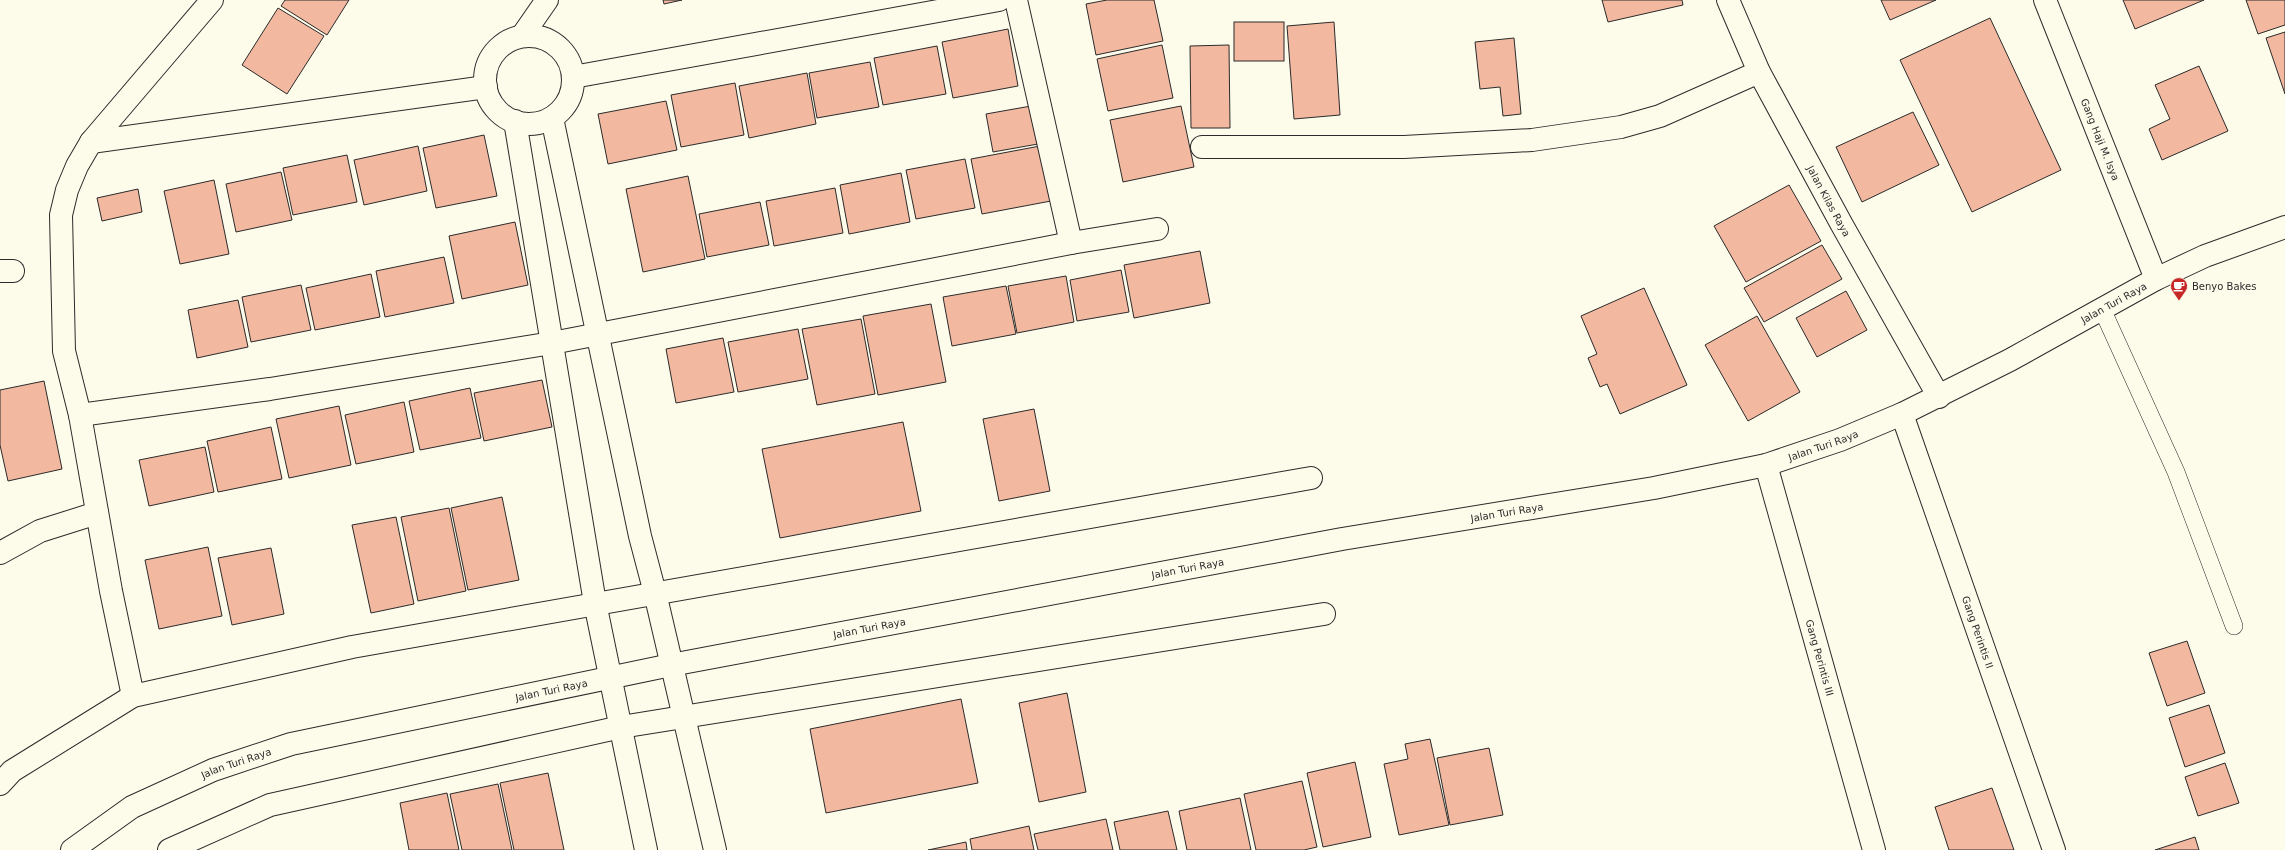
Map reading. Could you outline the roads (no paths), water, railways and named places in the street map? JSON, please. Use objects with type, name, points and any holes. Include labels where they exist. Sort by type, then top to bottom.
[{"type":"street","points":[[133,696],[97,513],[80,416],[64,351],[61,215],[67,190],[76,166],[91,142],[212,0]]},
{"type":"street","points":[[522,36],[547,0]]},
{"type":"street","points":[[573,77],[999,0]]},
{"type":"street","points":[[1016,0],[1071,244]]},
{"type":"street","name":"Jalan Kilas Raya","points":[[1728,0],[1759,72],[1842,225],[1939,397]]},
{"type":"street","name":"Gang Haji M. Isya","points":[[2045,0],[2156,279]]},
{"type":"street","points":[[522,36],[537,37],[551,41],[562,51],[570,63],[573,77],[568,100],[561,110],[552,118],[534,123],[515,121],[502,114],[492,102],[486,87],[486,73],[494,54],[509,40],[522,36]]},
{"type":"street","points":[[1202,147],[1404,148],[1539,139],[1621,127],[1660,116],[1759,72]]},
{"type":"street","points":[[91,142],[486,87]]},
{"type":"street","points":[[552,118],[640,536],[655,593],[715,850]]},
{"type":"street","points":[[515,121],[595,603],[646,850]]},
{"type":"street","name":"Jalan Turi Raya","points":[[72,850],[132,807],[213,770],[291,744],[671,665],[1342,539],[1654,488],[1766,465],[1840,440],[1902,414],[1939,397],[2156,279],[2205,256],[2285,227]]},
{"type":"street","points":[[80,416],[270,389],[552,344],[1071,244],[1157,229]]},
{"type":"street","name":"Gang Perintis II","points":[[1902,414],[2054,850]]},
{"type":"street","name":"Gang Perintis III","points":[[1766,465],[1874,850]]},
{"type":"street","points":[[0,784],[12,771],[133,696],[352,647],[1311,478]]},
{"type":"street","points":[[0,552],[16,542],[40,531],[97,513]]},
{"type":"street","points":[[169,850],[270,805],[621,727],[1324,614]]},
{"type":"lane","points":[[2102,309],[2176,472],[2234,626]]},
{"type":"place","name":"Benyo Bakes","points":[[2179,301]]}]
